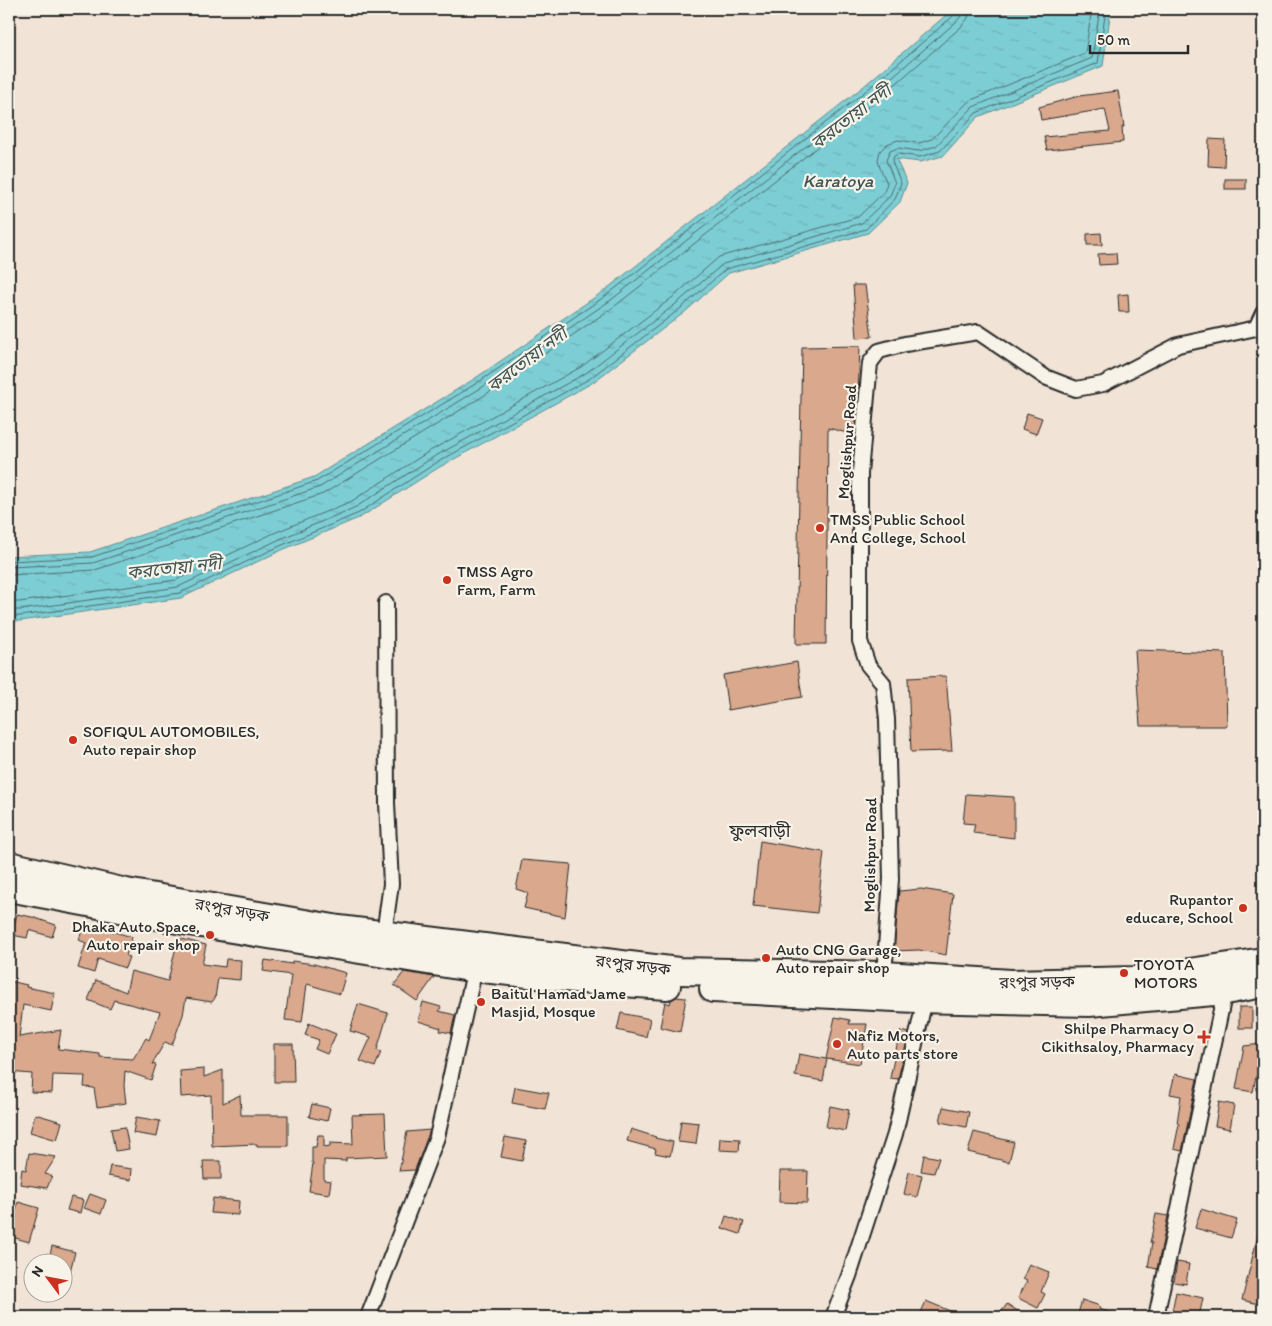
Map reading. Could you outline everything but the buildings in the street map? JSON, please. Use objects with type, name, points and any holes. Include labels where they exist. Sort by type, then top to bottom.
[{"type":"highway","name":"রংপুর সড়ক","points":[[9,865],[126,892],[339,929],[678,971],[884,976],[1011,984],[1136,980],[1263,961]]},
{"type":"highway","name":"রংপুর সড়ক","points":[[9,888],[189,922],[475,968],[593,982],[774,993],[1089,1003],[1224,991],[1263,984]]},
{"type":"street","name":"Moglishpur Road","points":[[884,976],[891,878],[887,719],[883,683],[868,665],[860,641],[860,473],[870,363],[879,351],[905,344],[978,332],[1045,377],[1076,389],[1103,384],[1178,345],[1256,328],[1262,318]]},
{"type":"street","points":[[384,934],[391,884],[387,803],[386,603]]},
{"type":"street","points":[[368,1317],[437,1137],[475,968]]},
{"type":"street","points":[[1156,1317],[1224,991]]},
{"type":"street","points":[[833,1317],[849,1276],[895,1134],[925,999]]},
{"type":"water","name":"Karatoya","points":[[953,9],[1111,9],[1103,66],[978,117],[943,156],[920,162],[896,159],[907,183],[900,202],[868,233],[729,273],[685,312],[592,383],[438,468],[361,517],[282,550],[181,598],[9,621],[9,556],[90,552],[314,477],[474,379],[604,291],[864,86]]},
{"type":"place","name":"TMSS Public School And College, School","points":[[820,528]]},
{"type":"place","name":"TMSS Agro Farm, Farm","points":[[447,580]]},
{"type":"place","name":"SOFIQUL AUTOMOBILES, Auto repair shop","points":[[73,740]]},
{"type":"place","name":"Rupantor educare, School","points":[[1243,908]]},
{"type":"place","name":"Dhaka Auto Space, Auto repair shop","points":[[210,935]]},
{"type":"place","name":"Auto CNG Garage, Auto repair shop","points":[[766,958]]},
{"type":"place","name":"TOYOTA MOTORS","points":[[1124,973]]},
{"type":"place","name":"Baitul Hamad Jame Masjid, Mosque","points":[[481,1002]]},
{"type":"place","name":"Shilpe Pharmacy O Cikithsaloy, Pharmacy","points":[[1204,1037]]},
{"type":"place","name":"Nafiz Motors, Auto parts store","points":[[837,1044]]},
{"type":"district","name":"ফুলবাড়ী","points":[[760,831]]},
{"type":"water label","name":"করতোয়া নদী","points":[[851,117]]},
{"type":"water label","name":"করতোয়া নদী","points":[[527,360]]},
{"type":"water label","name":"করতোয়া নদী","points":[[174,568]]}]
